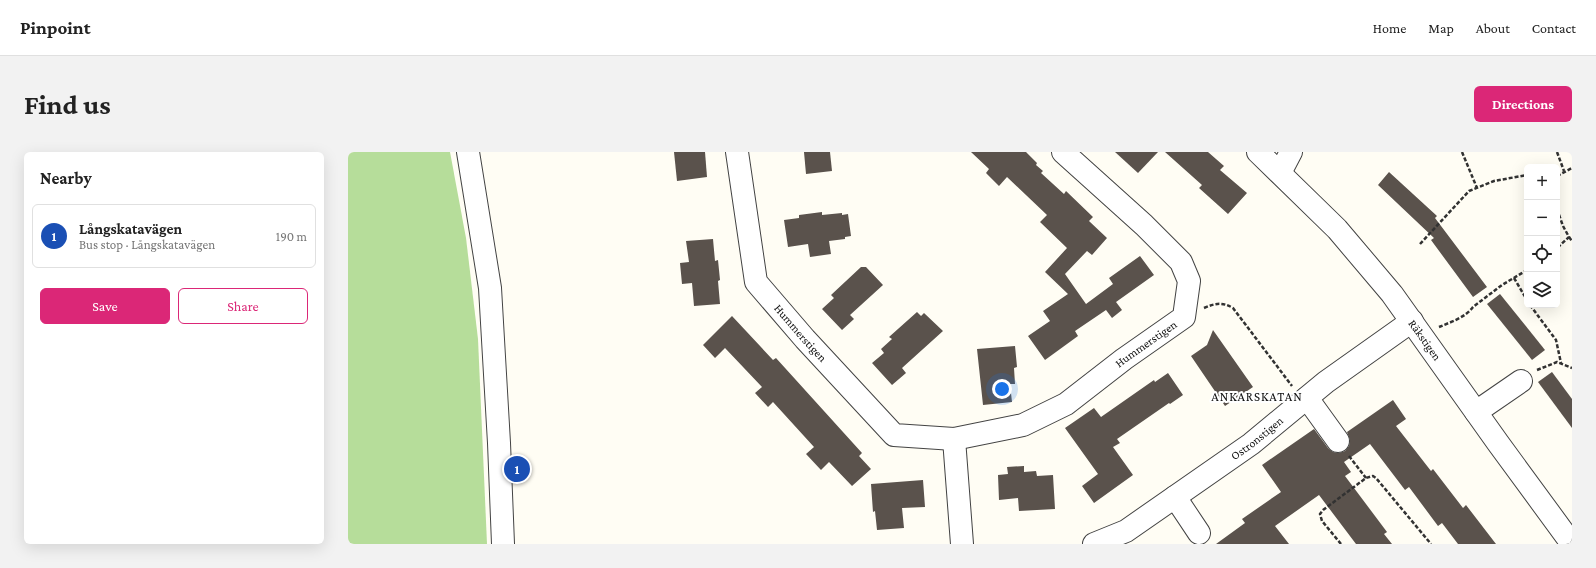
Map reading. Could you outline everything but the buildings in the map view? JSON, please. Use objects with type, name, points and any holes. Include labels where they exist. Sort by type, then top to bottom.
[{"type":"street","points":[[468,152],[490,288],[503,544]]},
{"type":"street","name":"Hummerstigen","points":[[737,152],[756,282],[805,340],[894,435],[954,439],[1023,425],[1066,404],[1124,359],[1184,317],[1190,281],[1180,262],[1144,225],[1063,152]]},
{"type":"street","name":"Räkstigen","points":[[1258,152],[1337,229],[1392,294],[1572,544]]},
{"type":"street","points":[[1280,173],[1291,152]]},
{"type":"street","name":"Ostronstigen","points":[[1094,544],[1126,531],[1251,444],[1326,382],[1416,328]]},
{"type":"street","points":[[1476,412],[1527,376]]},
{"type":"street","points":[[1305,400],[1338,441]]},
{"type":"street","points":[[954,439],[962,544]]},
{"type":"street","points":[[1175,497],[1199,533]]},
{"type":"path","points":[[1462,152],[1477,188]]},
{"type":"path","points":[[1557,152],[1564,171]]},
{"type":"path","points":[[1560,174],[1572,168]]},
{"type":"path","points":[[1420,244],[1469,191],[1494,181],[1524,176]]},
{"type":"path","points":[[1560,218],[1572,241]]},
{"type":"path","points":[[1560,245],[1569,237]]},
{"type":"path","points":[[1416,328],[1454,320],[1470,311],[1473,307],[1524,272]]},
{"type":"path","points":[[1514,278],[1524,295]]},
{"type":"path","points":[[1184,317],[1218,303],[1226,304],[1233,308],[1305,400]]},
{"type":"path","points":[[1532,308],[1556,340],[1561,363]]},
{"type":"path","points":[[1527,376],[1557,362],[1572,368]]},
{"type":"path","points":[[1338,441],[1366,478]]},
{"type":"path","points":[[1341,544],[1322,521],[1320,514],[1323,510],[1366,478],[1372,476],[1376,478],[1431,544]]},
{"type":"green space","points":[[348,152],[450,152],[466,238],[478,339],[487,544],[348,544]]},
{"type":"place","name":"Långskatavägen","points":[[517,469]]},
{"type":"district","name":"ANKARSKATAN","points":[[1257,396]]}]
